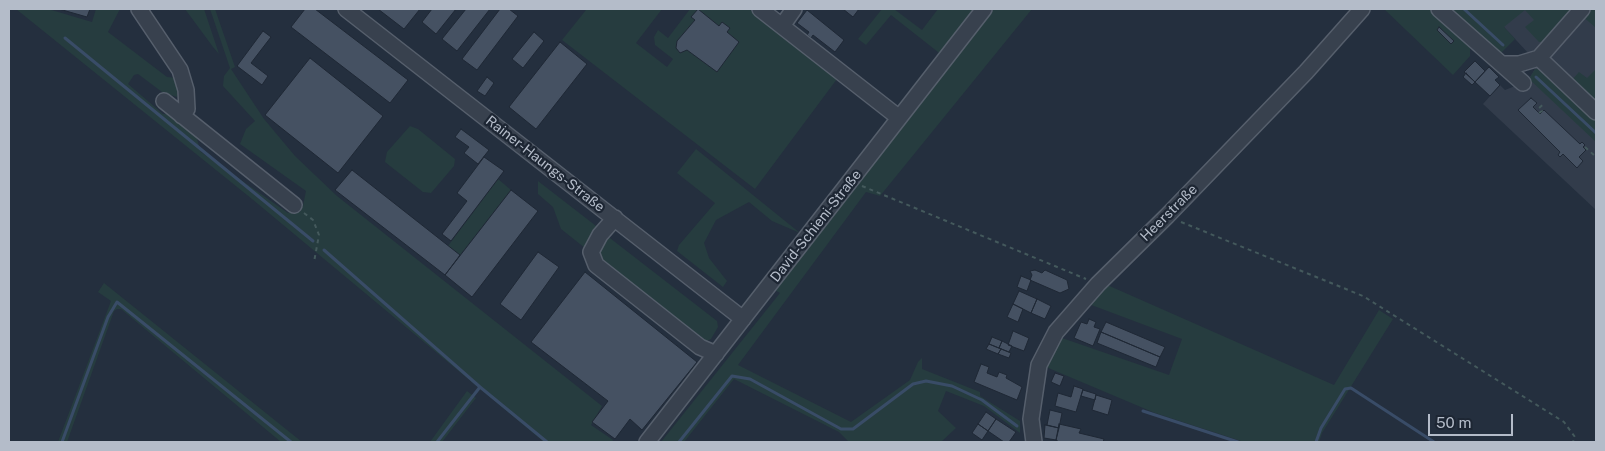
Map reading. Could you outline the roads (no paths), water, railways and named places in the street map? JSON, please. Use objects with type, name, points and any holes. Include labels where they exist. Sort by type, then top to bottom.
[{"type":"street","points":[[139,9],[180,70],[186,90],[187,109],[182,116]]},
{"type":"street","name":"Rainer-Haungs-Straße","points":[[346,9],[743,319]]},
{"type":"street","points":[[760,9],[898,117]]},
{"type":"street","points":[[782,26],[794,9]]},
{"type":"street","name":"David-Schieni-Straße","points":[[647,442],[898,117],[984,9]]},
{"type":"street","name":"Heerstraße","points":[[1034,442],[1031,419],[1038,365],[1056,332],[1098,284],[1167,216],[1306,72],[1362,9]]},
{"type":"street","points":[[1439,9],[1523,83]]},
{"type":"street","points":[[1503,64],[1519,64],[1539,58],[1582,9]]},
{"type":"street","points":[[1539,58],[1596,112]]},
{"type":"street","points":[[164,102],[294,204]]},
{"type":"street","points":[[614,218],[600,235],[591,252],[596,265],[700,347],[716,354]]},
{"type":"waterway","points":[[1464,9],[1503,45]]},
{"type":"waterway","points":[[65,38],[313,241]]},
{"type":"waterway","points":[[1536,77],[1596,133]]},
{"type":"waterway","points":[[324,250],[480,387]]},
{"type":"waterway","points":[[62,442],[108,317],[117,302],[291,442]]},
{"type":"waterway","points":[[679,442],[732,376],[750,379],[841,429],[853,429],[913,384],[926,381],[952,386],[982,400],[1017,426]]},
{"type":"waterway","points":[[437,442],[480,387],[547,442]]},
{"type":"waterway","points":[[1316,442],[1321,428],[1345,389],[1351,388],[1434,442]]},
{"type":"waterway","points":[[1143,411],[1238,442]]}]
